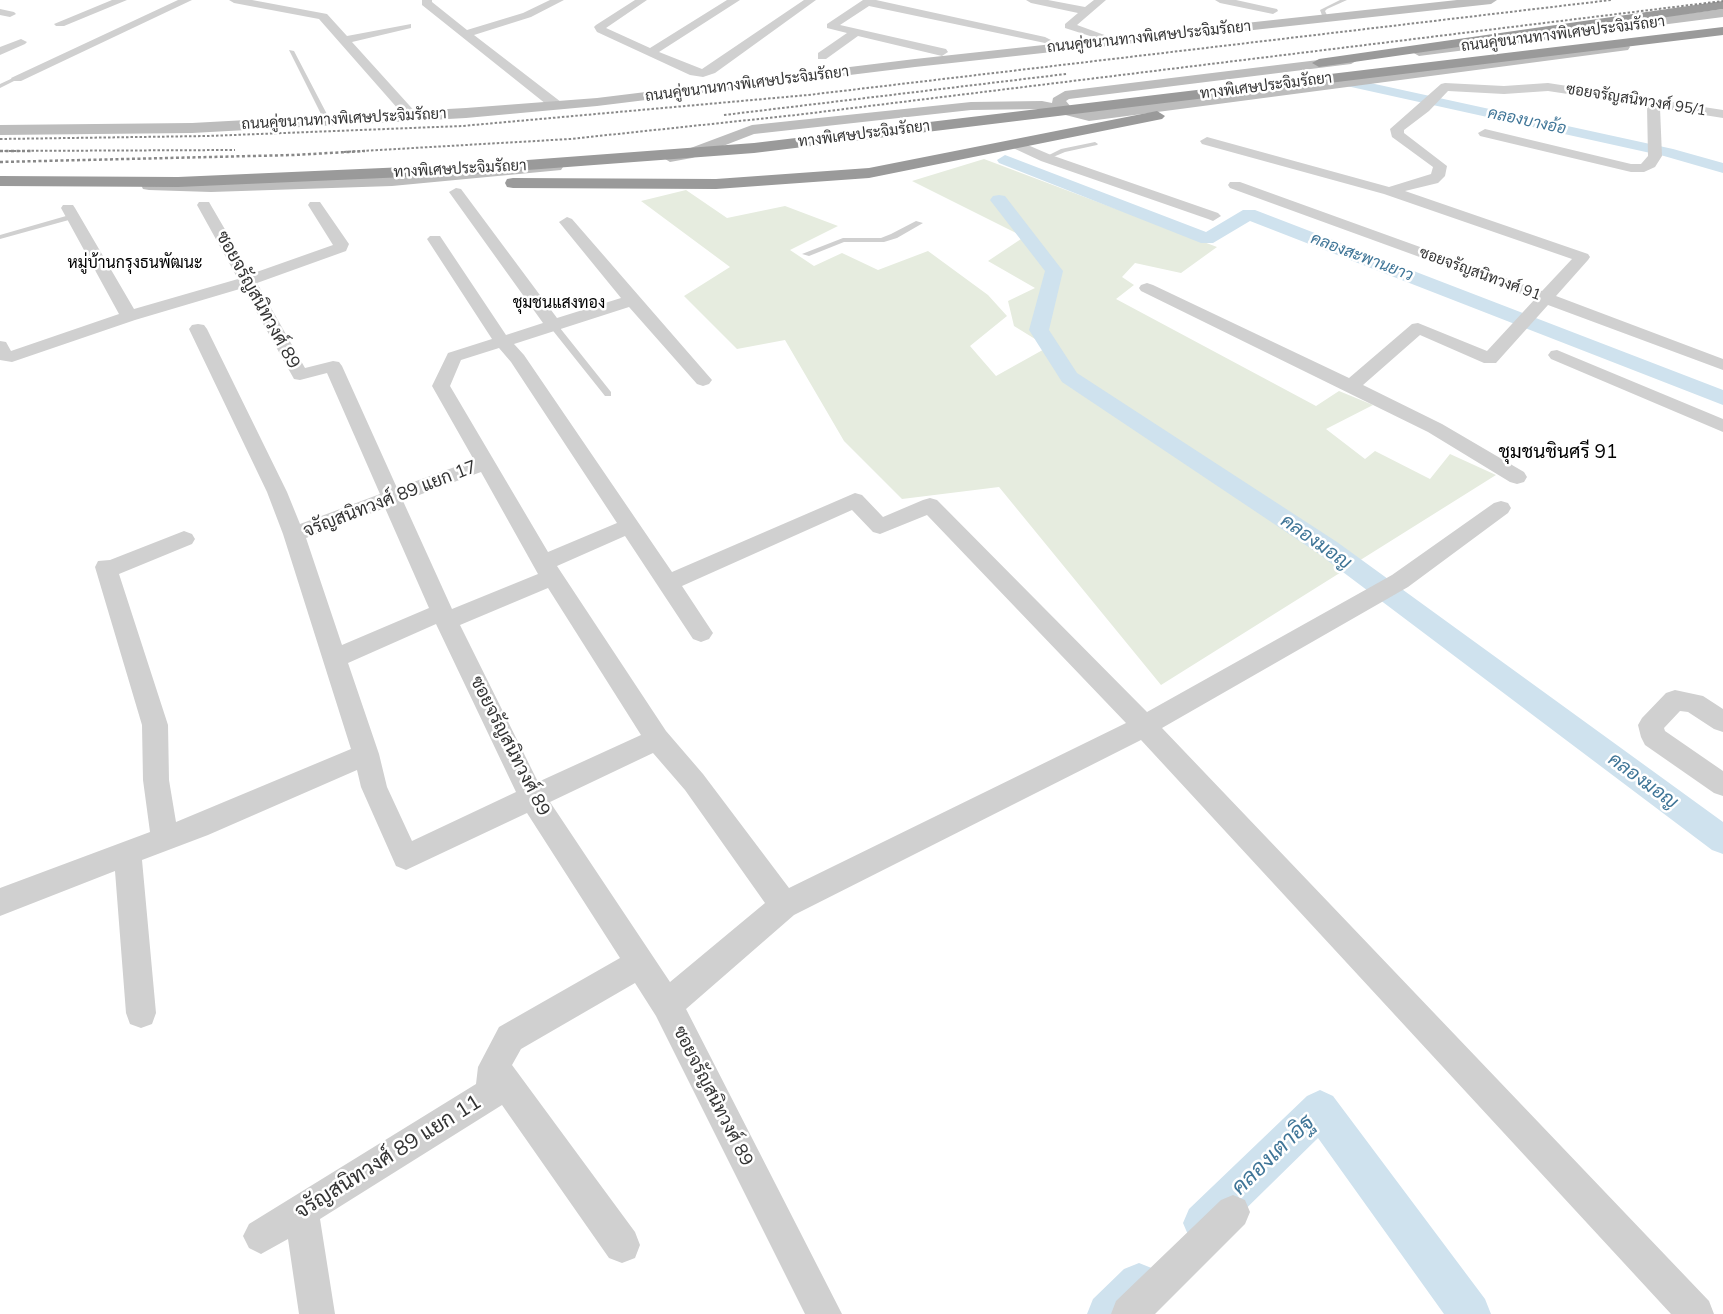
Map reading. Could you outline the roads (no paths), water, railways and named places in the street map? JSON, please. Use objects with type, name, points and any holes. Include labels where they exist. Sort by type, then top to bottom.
[{"type":"highway","points":[[1281,74],[1351,57],[1723,5]]},
{"type":"highway","name":"ทางพิเศษประจิมรัถยา","points":[[0,167],[191,167],[477,156],[789,131],[967,112],[1723,20]]},
{"type":"highway","name":"ทางพิเศษประจิมรัถยา","points":[[0,183],[178,182],[474,170],[754,148],[1723,32]]},
{"type":"highway","points":[[513,183],[716,184],[869,173],[1174,112],[1296,95],[1318,86]]},
{"type":"highway","points":[[140,199],[207,199],[433,190],[811,156],[1089,116]]},
{"type":"highway","points":[[53,198],[74,207]]},
{"type":"main road","name":"ถนนคู่ขนานทางพิเศษประจิมรัถยา","points":[[0,130],[192,128],[597,102],[805,76],[1491,0]]},
{"type":"main road","name":"ถนนคู่ขนานทางพิเศษประจิมรัถยา","points":[[1065,109],[1058,101],[1065,95],[1723,13]]},
{"type":"main road","name":"ถนนคู่ขนานทางพิเศษประจิมรัถยา","points":[[0,183],[211,187],[451,177],[668,157],[692,153],[730,136],[762,129],[971,106],[1042,105],[1089,116],[1723,32]]},
{"type":"main road","points":[[1481,44],[1514,61]]},
{"type":"street","points":[[60,24],[122,0]]},
{"type":"street","points":[[16,78],[187,0]]},
{"type":"street","points":[[234,0],[320,11],[323,16],[334,24],[344,40],[411,115]]},
{"type":"street","points":[[428,0],[426,3],[556,105]]},
{"type":"street","points":[[466,34],[527,15],[559,0]]},
{"type":"street","points":[[642,0],[600,27],[607,33],[694,72],[711,70],[811,0]]},
{"type":"street","points":[[649,53],[735,0]]},
{"type":"street","points":[[1031,0],[1087,11]]},
{"type":"street","points":[[1101,0],[1069,26],[1115,41]]},
{"type":"street","points":[[1220,0],[1273,11]]},
{"type":"street","points":[[942,52],[834,28],[832,24],[869,1],[1045,40]]},
{"type":"street","points":[[334,24],[364,24]]},
{"type":"street","points":[[344,40],[407,26]]},
{"type":"street","points":[[822,56],[854,33]]},
{"type":"street","points":[[0,52],[21,42]]},
{"type":"street","name":"ซอยจรัญสนิทวงศ์ 95/1","points":[[1389,191],[1432,180],[1438,176],[1440,166],[1435,160],[1397,134],[1397,128],[1424,108],[1445,87],[1504,90],[1567,85],[1723,114]]},
{"type":"street","points":[[1485,133],[1631,168],[1644,168],[1650,164],[1656,150],[1653,102]]},
{"type":"street","points":[[1206,141],[1389,191],[1582,257],[1490,359],[1418,328],[1351,386]]},
{"type":"street","points":[[1016,144],[1046,158],[1213,216]]},
{"type":"street","name":"ซอยจรัญสนิทวงศ์ 91","points":[[1235,185],[1544,301],[1723,365]]},
{"type":"street","points":[[456,192],[553,325]]},
{"type":"street","name":"ซอยจรัญสนิทวงศ์ 89","points":[[204,204],[300,375],[333,366],[444,616],[532,797],[667,1005],[824,1314]]},
{"type":"street","points":[[0,346],[5,356],[12,357],[128,316],[248,281],[340,248],[340,244],[315,205]]},
{"type":"street","points":[[74,207],[128,316]]},
{"type":"street","points":[[567,222],[632,300],[703,380]]},
{"type":"street","points":[[435,240],[502,341],[518,359],[701,633]]},
{"type":"street","points":[[1147,288],[1435,428],[1517,477]]},
{"type":"street","points":[[632,300],[454,357],[441,386],[548,570],[657,739],[694,782],[784,905]]},
{"type":"street","points":[[198,328],[277,492],[294,534],[366,754],[374,787],[406,857],[657,739]]},
{"type":"street","points":[[1557,355],[1723,426]]},
{"type":"street","name":"จรัญสนิทวงศ์ 89 แยก 17","points":[[294,534],[485,463]]},
{"type":"street","points":[[668,583],[855,500],[880,526],[930,505],[1144,726],[1696,1314]]},
{"type":"street","points":[[667,1005],[784,905],[1144,726],[1400,581],[1501,508]]},
{"type":"street","points":[[335,658],[444,616],[548,570],[630,526]]},
{"type":"street","points":[[165,839],[156,780],[155,725],[107,569],[184,539]]},
{"type":"street","points":[[1723,722],[1694,703],[1675,700],[1651,724],[1654,737],[1723,785]]},
{"type":"street","points":[[0,902],[165,839],[366,754]]},
{"type":"street","points":[[128,853],[141,1013]]},
{"type":"street","name":"จรัญสนิทวงศ์ 89 แยก 11","points":[[261,1236],[490,1093],[494,1067],[510,1038],[639,964]]},
{"type":"street","points":[[494,1067],[622,1245]]},
{"type":"street","points":[[301,1211],[317,1314]]},
{"type":"street","points":[[1129,1314],[1233,1212]]},
{"type":"lane","points":[[1325,17],[1322,11],[1325,8],[1344,0]]},
{"type":"lane","points":[[291,51],[327,120]]},
{"type":"lane","points":[[0,86],[16,78]]},
{"type":"lane","points":[[1046,158],[1063,150],[1095,144]]},
{"type":"lane","points":[[0,237],[74,207]]},
{"type":"lane","points":[[806,254],[843,240],[888,238],[919,223]]},
{"type":"lane","points":[[553,325],[608,394]]},
{"type":"waterway","name":"คลองบางอ้อ","points":[[1329,78],[1667,152],[1723,168]]},
{"type":"waterway","name":"คลองสะพานยาว","points":[[1005,160],[1207,239],[1249,214],[1723,398]]},
{"type":"waterway","name":"คลองมอญ","points":[[999,200],[1054,271],[1039,330],[1069,377],[1328,548],[1723,840]]},
{"type":"waterway","name":"คลองเตาอิฐ","points":[[1203,1223],[1320,1109],[1470,1314]]},
{"type":"waterway","name":"คลองเตาอิฐ","points":[[1108,1314],[1139,1284]]},
{"type":"railway","points":[[0,139],[208,136],[462,126],[808,95],[1611,0]]},
{"type":"railway","points":[[344,152],[570,139],[796,115],[1723,1]]},
{"type":"railway","points":[[724,115],[1066,74]]},
{"type":"railway","points":[[33,151],[0,151],[235,150]]},
{"type":"railway","points":[[0,162],[294,155],[365,151]]},
{"type":"district","name":"หมู่บ้านกรุงธนพัฒนะ","points":[[135,263]]},
{"type":"district","name":"ชุมชนแสงทอง","points":[[559,303]]},
{"type":"district","name":"ชุมชนชินศรี 91","points":[[1558,452]]}]
